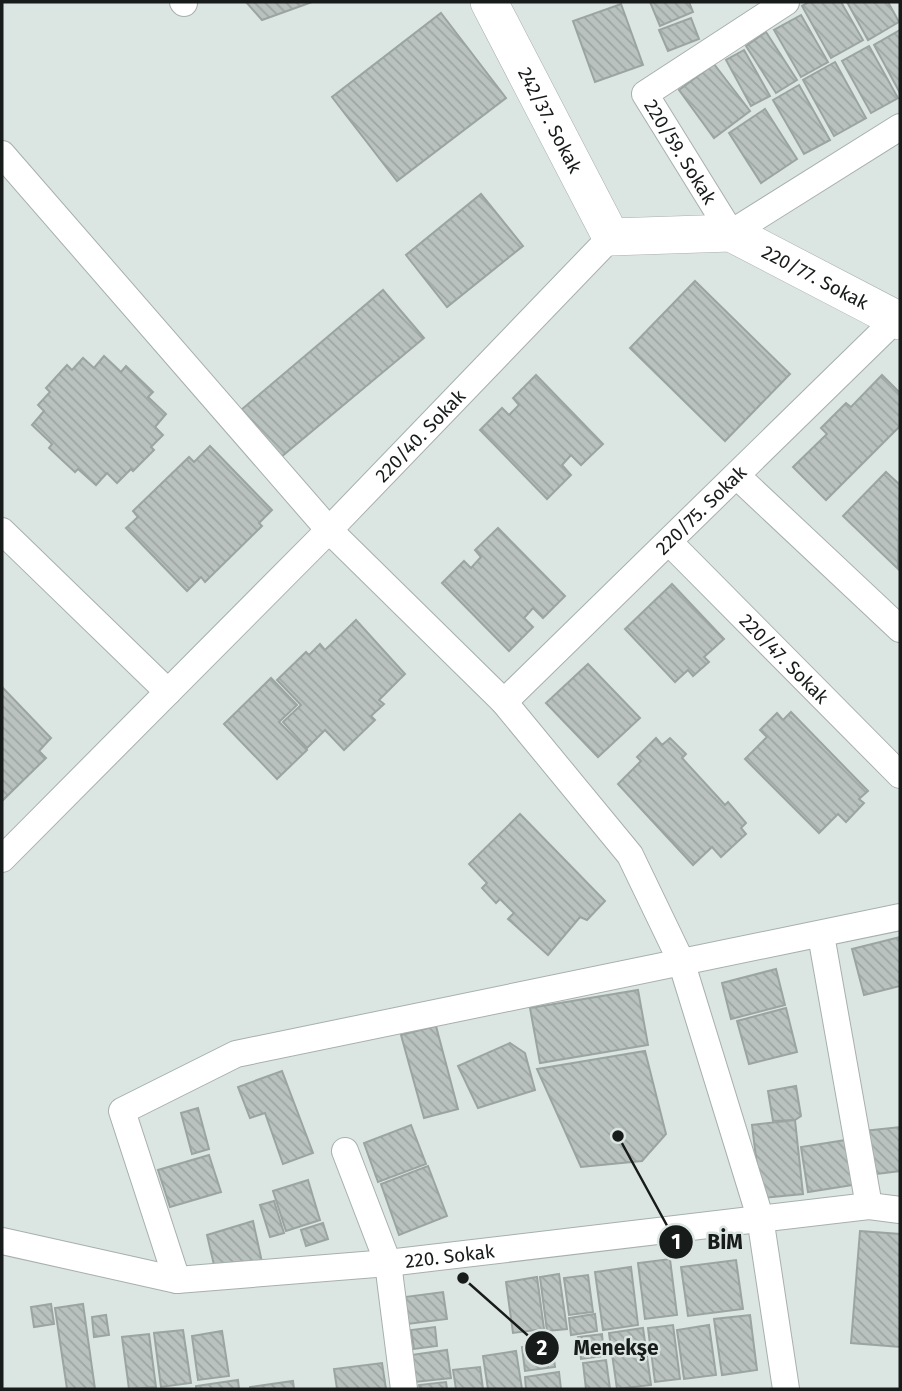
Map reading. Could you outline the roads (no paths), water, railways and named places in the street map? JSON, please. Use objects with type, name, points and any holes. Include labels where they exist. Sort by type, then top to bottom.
[{"type":"street","name":"242/37. Sokak","points":[[489,2],[611,237]]},
{"type":"street","name":"220/59. Sokak","points":[[731,233],[645,94],[775,5]]},
{"type":"street","points":[[611,237],[731,233],[900,127]]},
{"type":"street","points":[[2,154],[329,530],[505,702],[630,855],[681,961],[760,1217],[786,1389]]},
{"type":"street","name":"220/77. Sokak","points":[[731,233],[899,319]]},
{"type":"street","name":"220/40. Sokak","points":[[2,859],[329,530],[611,237]]},
{"type":"street","name":"220/75. Sokak","points":[[505,702],[899,319]]},
{"type":"street","points":[[737,476],[900,629]]},
{"type":"street","points":[[2,531],[168,692]]},
{"type":"street","name":"220/47. Sokak","points":[[669,542],[900,775]]},
{"type":"street","points":[[177,1280],[122,1111],[236,1054],[900,917]]},
{"type":"street","points":[[821,935],[869,1206]]},
{"type":"street","points":[[345,1151],[388,1263],[404,1389]]},
{"type":"street","name":"220. Sokak","points":[[2,1241],[177,1280],[388,1263],[869,1206],[900,1210]]},
{"type":"place","name":"BİM","points":[[618,1136]]},
{"type":"place","name":"Menekşe","points":[[463,1278]]}]
